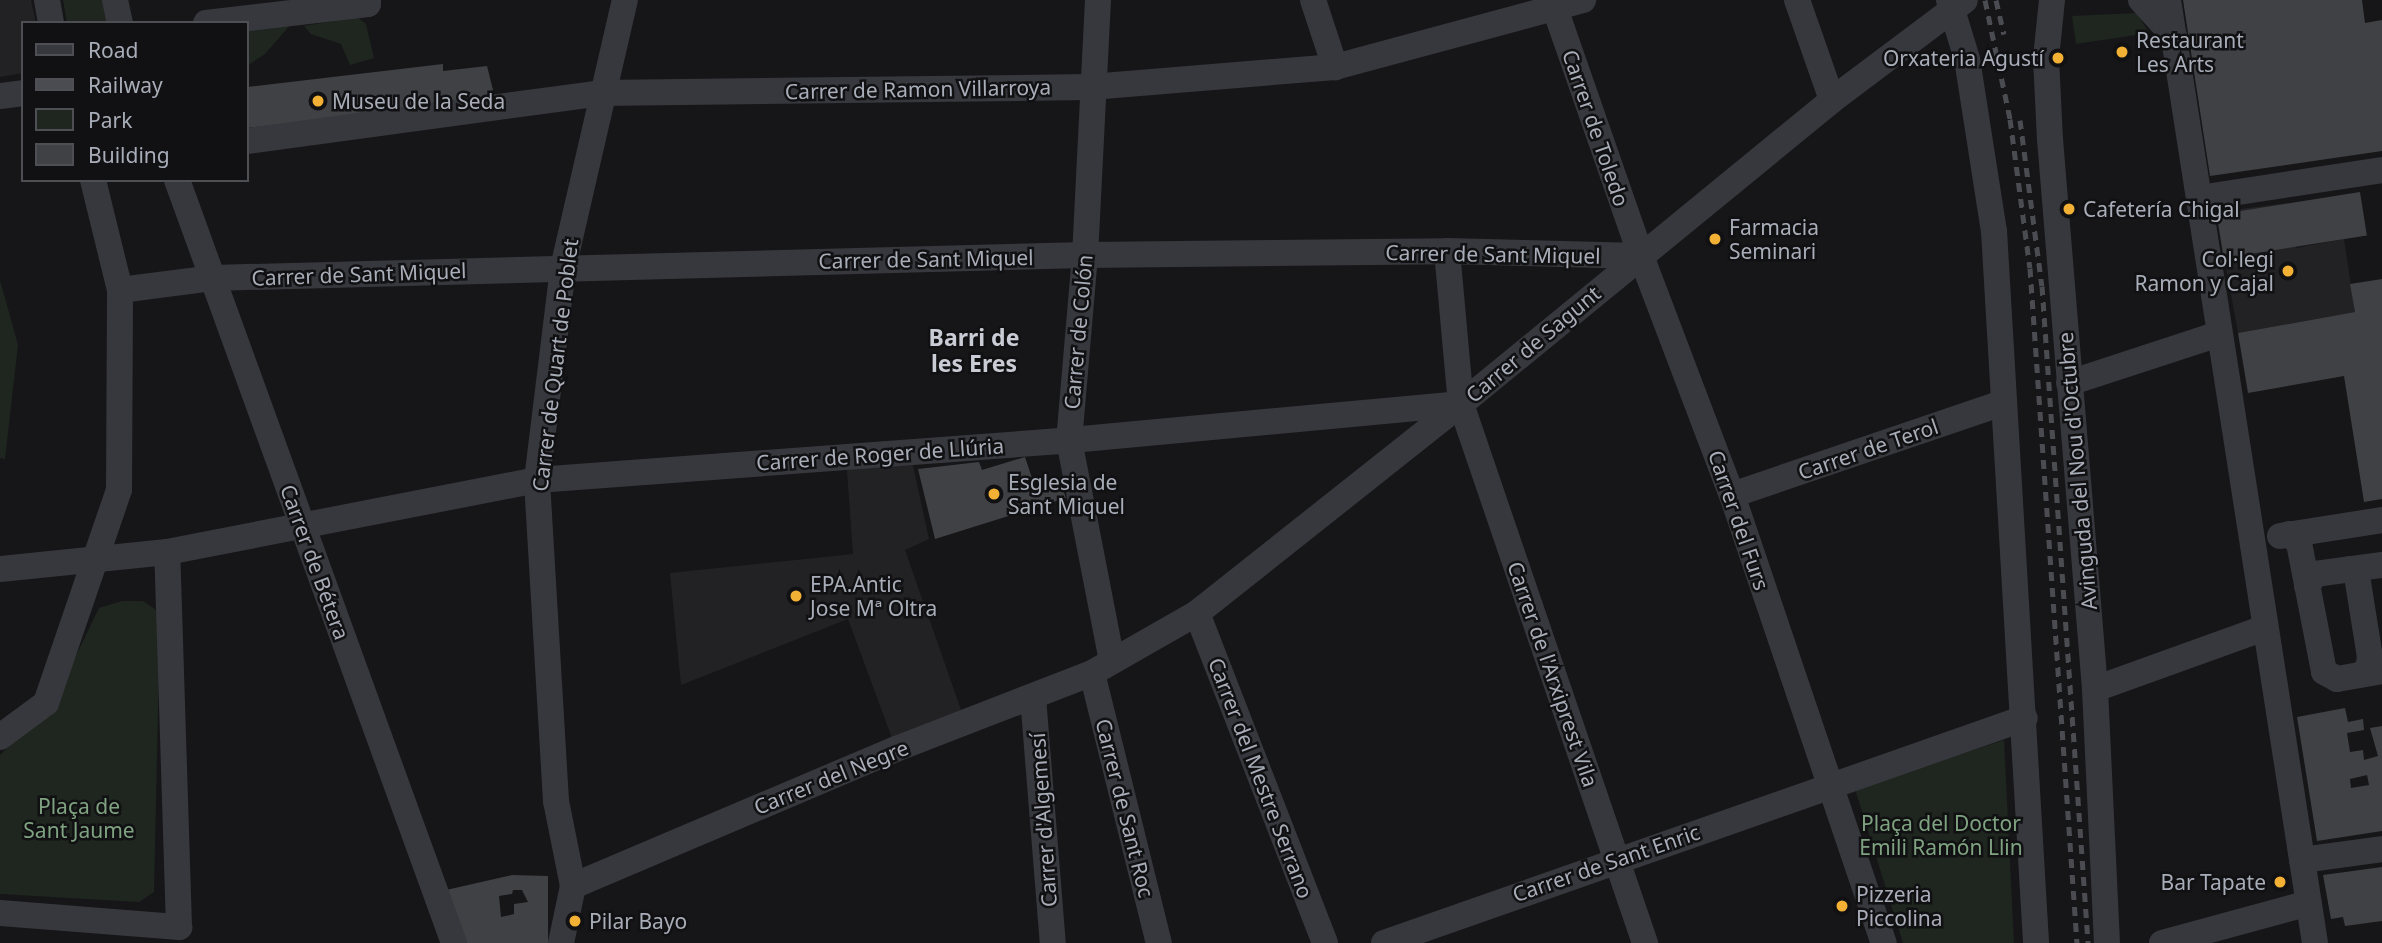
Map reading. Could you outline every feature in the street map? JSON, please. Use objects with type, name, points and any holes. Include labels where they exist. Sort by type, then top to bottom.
[{"type":"street","points":[[47,0],[51,21]]},
{"type":"street","points":[[115,0],[120,21]]},
{"type":"street","points":[[223,21],[368,4],[368,0]]},
{"type":"street","name":"Carrer de Quart de Poblet","points":[[561,943],[573,886],[556,801],[537,480],[563,268],[600,93],[625,0]]},
{"type":"street","name":"Carrer de Colón","points":[[1098,0],[1091,87],[1085,255],[1069,440],[1102,667]]},
{"type":"street","points":[[1313,0],[1335,67]]},
{"type":"street","name":"Carrer de Ramon Villarroya","points":[[248,141],[600,93],[1091,87],[1335,67],[1553,4],[1584,0]]},
{"type":"street","points":[[1797,0],[1832,100]]},
{"type":"street","name":"Avinguda del Nou d'Octubre","points":[[2052,0],[2046,58],[2050,139],[2095,689],[2107,943]]},
{"type":"street","points":[[2141,0],[2174,36]]},
{"type":"street","points":[[2168,0],[2250,540],[2315,943]]},
{"type":"street","points":[[1955,3],[1967,59],[1994,231],[2025,718],[2036,943]]},
{"type":"street","name":"Carrer de Sagunt","points":[[1102,667],[1197,612],[1461,404],[1832,100],[1955,3]]},
{"type":"street","name":"Carrer de Toledo","points":[[1553,4],[1641,256]]},
{"type":"street","points":[[0,96],[21,93]]},
{"type":"street","points":[[2199,198],[2382,170]]},
{"type":"street","points":[[0,737],[46,703],[98,557],[118,491],[121,290],[94,182]]},
{"type":"street","name":"Carrer de Bétera","points":[[178,182],[454,943]]},
{"type":"street","name":"Carrer de Sant Miquel","points":[[121,290],[212,278],[1085,255],[1447,251],[1641,256]]},
{"type":"street","name":"Carrer de l'Arxiprest Vila","points":[[1447,251],[1461,404],[1645,943]]},
{"type":"street","name":"Carrer del Furs","points":[[1641,256],[1732,495],[1830,787]]},
{"type":"street","points":[[2069,383],[2220,334]]},
{"type":"street","name":"Carrer de Terol","points":[[1732,495],[2003,403]]},
{"type":"street","name":"Carrer de Roger de Llúria","points":[[0,569],[167,552],[301,523],[537,480],[1069,440],[1461,404]]},
{"type":"street","points":[[2250,540],[2382,520]]},
{"type":"street","points":[[2289,534],[2299,542],[2324,672],[2337,679],[2370,673],[2370,657],[2357,576],[2350,569]]},
{"type":"street","points":[[0,913],[179,935],[167,552]]},
{"type":"street","points":[[2307,586],[2315,574],[2382,565]]},
{"type":"street","name":"Carrer del Mestre Serrano","points":[[1197,612],[1325,943]]},
{"type":"street","points":[[2095,689],[2264,628]]},
{"type":"street","name":"Carrer del Negre","points":[[573,886],[870,760],[1033,698],[1102,667]]},
{"type":"street","name":"Carrer de Sant Roc","points":[[1102,667],[1159,943]]},
{"type":"street","name":"Carrer d'Algemesí","points":[[1033,698],[1053,943]]},
{"type":"street","points":[[1884,943],[1830,787],[2025,718]]},
{"type":"street","name":"Carrer de Sant Enric","points":[[1384,943],[1616,859],[1830,787]]},
{"type":"street","points":[[2302,860],[2382,849]]},
{"type":"street","points":[[2162,943],[2309,903]]},
{"type":"shaded area","points":[[0,0],[31,0],[36,21],[21,21],[21,73],[0,77]]},
{"type":"shaded area","name":"Col·legi Ramon y Cajal","points":[[2288,203],[2296,248],[2344,239],[2355,312],[2238,333],[2216,212]]},
{"type":"shaded area","name":"EPA.Antic Jose Mª Oltra","points":[[910,452],[929,539],[905,550],[966,724],[896,749],[848,619],[681,685],[670,573],[853,554],[846,457]]},
{"type":"green space","points":[[63,0],[102,0],[107,21],[67,21]]},
{"type":"green space","points":[[2137,13],[2149,33],[2076,44],[2072,16]]},
{"type":"green space","points":[[357,17],[366,24],[374,58],[350,65],[341,44],[311,34],[304,26]]},
{"type":"green space","points":[[292,23],[265,54],[248,65],[248,30]]},
{"type":"green space","points":[[0,280],[18,345],[5,459],[0,458]]},
{"type":"green space","name":"Plaça de Sant Jaume","points":[[122,601],[143,601],[155,609],[160,620],[154,892],[139,902],[0,894],[0,755],[52,705],[99,608]]},
{"type":"green space","name":"Plaça del Doctor Emili Ramón Llin","points":[[2004,740],[2014,943],[1903,943],[1855,789]]},
{"type":"building","points":[[2183,0],[2362,0],[2365,23],[2382,20],[2382,151],[2210,176]]},
{"type":"building","points":[[443,64],[443,71],[487,66],[495,98],[248,128],[248,87]]},
{"type":"building","points":[[2360,192],[2367,235],[2224,258],[2217,215]]},
{"type":"building","points":[[2382,279],[2382,499],[2364,502],[2344,376],[2248,393],[2238,333],[2355,312],[2350,284]]},
{"type":"building","name":"Esglesia de Sant Miquel","points":[[1025,457],[1036,490],[1060,481],[1066,498],[935,539],[918,469],[979,462],[982,470]]},
{"type":"building","points":[[2345,708],[2348,722],[2363,719],[2364,730],[2347,733],[2350,752],[2363,750],[2364,760],[2378,756],[2370,728],[2382,726],[2382,831],[2317,841],[2297,717]],"holes":[[[2367,775],[2369,785],[2351,788],[2350,779]]]},
{"type":"building","points":[[2382,867],[2382,921],[2345,926],[2343,917],[2331,919],[2323,875]]},
{"type":"building","points":[[512,875],[548,876],[548,943],[463,943],[446,890]],"holes":[[[513,890],[522,890],[528,902],[514,904],[514,914],[501,917],[499,896],[512,894]]]},
{"type":"railway","points":[[1985,0],[2010,119],[2030,268],[2077,943]]},
{"type":"railway","points":[[1996,0],[2004,34]]},
{"type":"railway","points":[[2020,120],[2042,286],[2088,943]]},
{"type":"place","name":"Restaurant Les Arts","points":[[2122,52]]},
{"type":"place","name":"Orxateria Agustí","points":[[2058,58]]},
{"type":"place","name":"Museu de la Seda","points":[[318,101]]},
{"type":"place","name":"Cafetería Chigal","points":[[2069,209]]},
{"type":"place","name":"Farmacia Seminari","points":[[1715,239]]},
{"type":"place","name":"Col·legi Ramon y Cajal","points":[[2288,271]]},
{"type":"place","name":"Esglesia de Sant Miquel","points":[[994,494]]},
{"type":"place","name":"EPA.Antic Jose Mª Oltra","points":[[796,596]]},
{"type":"place","name":"Bar Tapate","points":[[2280,882]]},
{"type":"place","name":"Pizzeria Piccolina","points":[[1842,906]]},
{"type":"place","name":"Pilar Bayo","points":[[575,921]]},
{"type":"district","name":"Barri de les Eres","points":[[974,350]]}]
